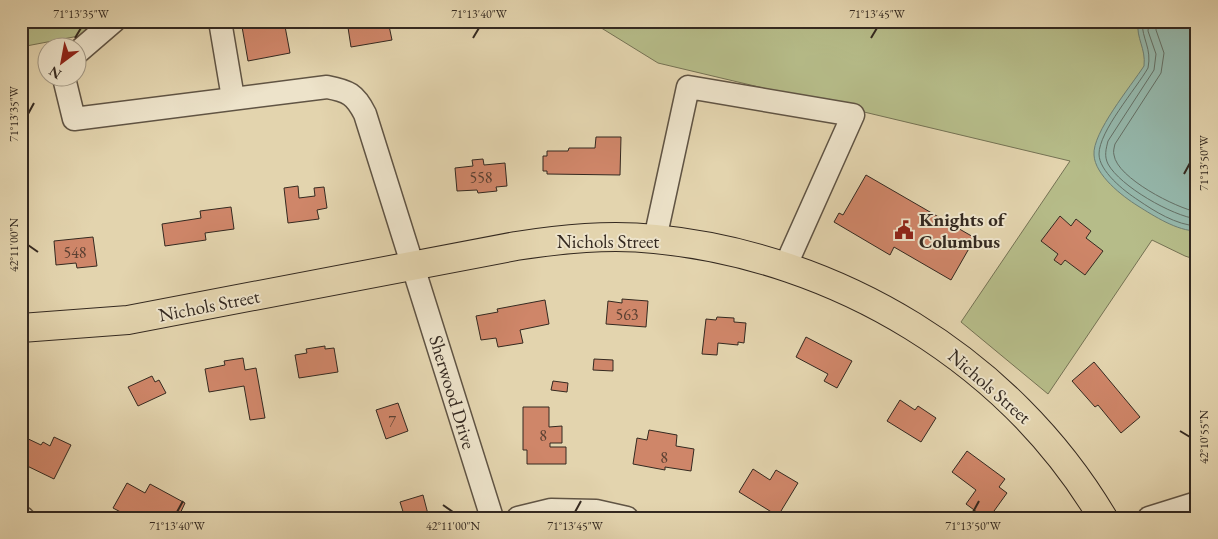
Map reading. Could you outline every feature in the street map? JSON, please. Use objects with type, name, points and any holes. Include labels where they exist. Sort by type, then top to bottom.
[{"type":"main road","name":"Nichols Street","points":[[21,328],[128,320],[550,241],[619,237],[655,239],[723,250],[785,267],[832,284],[869,300],[936,340],[977,370],[1033,422],[1076,476],[1104,518]]},
{"type":"street","points":[[88,43],[114,21]]},
{"type":"street","points":[[220,21],[233,98]]},
{"type":"street","name":"Sherwood Drive","points":[[66,88],[74,119],[327,86],[350,93],[358,100],[365,114],[414,266],[492,518]]},
{"type":"street","points":[[655,239],[688,86],[853,116],[785,267]]},
{"type":"street","points":[[1149,518],[1197,503]]},
{"type":"street","points":[[518,518],[551,510],[596,511],[627,518]]},
{"type":"green space","points":[[21,21],[96,21],[84,35],[68,38],[38,38],[38,44],[21,47]]},
{"type":"green space","points":[[590,21],[1197,21],[1197,260],[1152,240],[1048,394],[961,322],[1070,161],[658,63]]},
{"type":"water","points":[[1138,21],[1197,21],[1197,231],[1174,226],[1132,202],[1110,184],[1096,163],[1094,155],[1099,135],[1113,110],[1144,66],[1144,54],[1138,33]]},
{"type":"building","points":[[241,21],[284,21],[290,53],[248,61]]},
{"type":"building","points":[[347,21],[388,21],[392,40],[351,47]]},
{"type":"building","points":[[596,137],[621,137],[620,175],[547,174],[547,171],[543,171],[543,156],[547,156],[547,151],[568,151],[569,148],[595,148]]},
{"type":"building","points":[[483,159],[484,165],[505,163],[507,186],[496,187],[497,191],[478,193],[477,190],[457,191],[455,168],[473,166],[472,160]]},
{"type":"building","name":"Knights of Columbus","points":[[866,175],[975,238],[951,280],[894,247],[890,255],[834,222],[839,213],[843,215]]},
{"type":"building","points":[[298,186],[299,198],[315,196],[314,188],[324,187],[327,208],[317,210],[319,219],[288,223],[284,188]]},
{"type":"building","points":[[231,207],[234,229],[205,233],[206,240],[165,246],[162,224],[201,218],[200,211]]},
{"type":"building","points":[[1060,216],[1071,226],[1076,219],[1091,231],[1086,238],[1103,251],[1085,275],[1065,260],[1061,265],[1054,260],[1058,254],[1041,241]]},
{"type":"building","points":[[93,237],[97,266],[77,268],[76,263],[56,265],[54,241]]},
{"type":"building","points":[[622,299],[648,301],[646,327],[606,324],[608,301],[622,303]]},
{"type":"building","points":[[545,300],[549,324],[520,330],[523,343],[498,347],[496,338],[481,340],[476,316],[498,312],[497,309]]},
{"type":"building","points":[[717,317],[734,318],[734,322],[746,323],[744,343],[738,342],[738,345],[718,343],[717,355],[702,354],[706,319],[716,320]]},
{"type":"building","points":[[806,337],[852,361],[837,388],[824,381],[828,374],[796,357]]},
{"type":"building","points":[[325,346],[325,349],[334,348],[338,372],[299,378],[295,355],[307,353],[306,349]]},
{"type":"building","points":[[243,358],[245,370],[256,368],[265,418],[250,420],[244,386],[209,392],[205,369],[225,365],[224,361]]},
{"type":"building","points":[[594,359],[613,360],[613,371],[593,370]]},
{"type":"building","points":[[1094,362],[1140,417],[1121,433],[1098,405],[1095,407],[1072,381]]},
{"type":"building","points":[[152,376],[155,382],[159,380],[166,393],[138,406],[128,387]]},
{"type":"building","points":[[553,381],[568,383],[567,392],[551,390]]},
{"type":"building","points":[[900,400],[915,410],[918,406],[936,418],[921,442],[887,421]]},
{"type":"building","points":[[398,403],[408,431],[386,439],[376,410]]},
{"type":"building","points":[[523,407],[549,407],[549,427],[562,426],[562,443],[550,443],[550,447],[566,447],[566,464],[527,464],[527,450],[523,450]]},
{"type":"building","points":[[649,430],[677,435],[676,446],[694,449],[691,471],[665,467],[665,470],[633,464],[637,438],[647,440]]},
{"type":"building","points":[[22,436],[41,445],[43,442],[50,446],[54,437],[71,445],[54,479],[21,463]]},
{"type":"building","points":[[967,451],[1005,479],[999,487],[1007,493],[989,518],[985,518],[966,504],[976,490],[952,472]]},
{"type":"building","points":[[753,469],[770,480],[776,470],[798,483],[778,516],[739,492]]},
{"type":"building","points":[[127,483],[145,493],[150,484],[185,503],[178,518],[132,518],[113,508]]},
{"type":"building","points":[[423,495],[429,518],[405,518],[400,502]]},
{"type":"place","name":"Knights of Columbus","points":[[904,230]]}]
